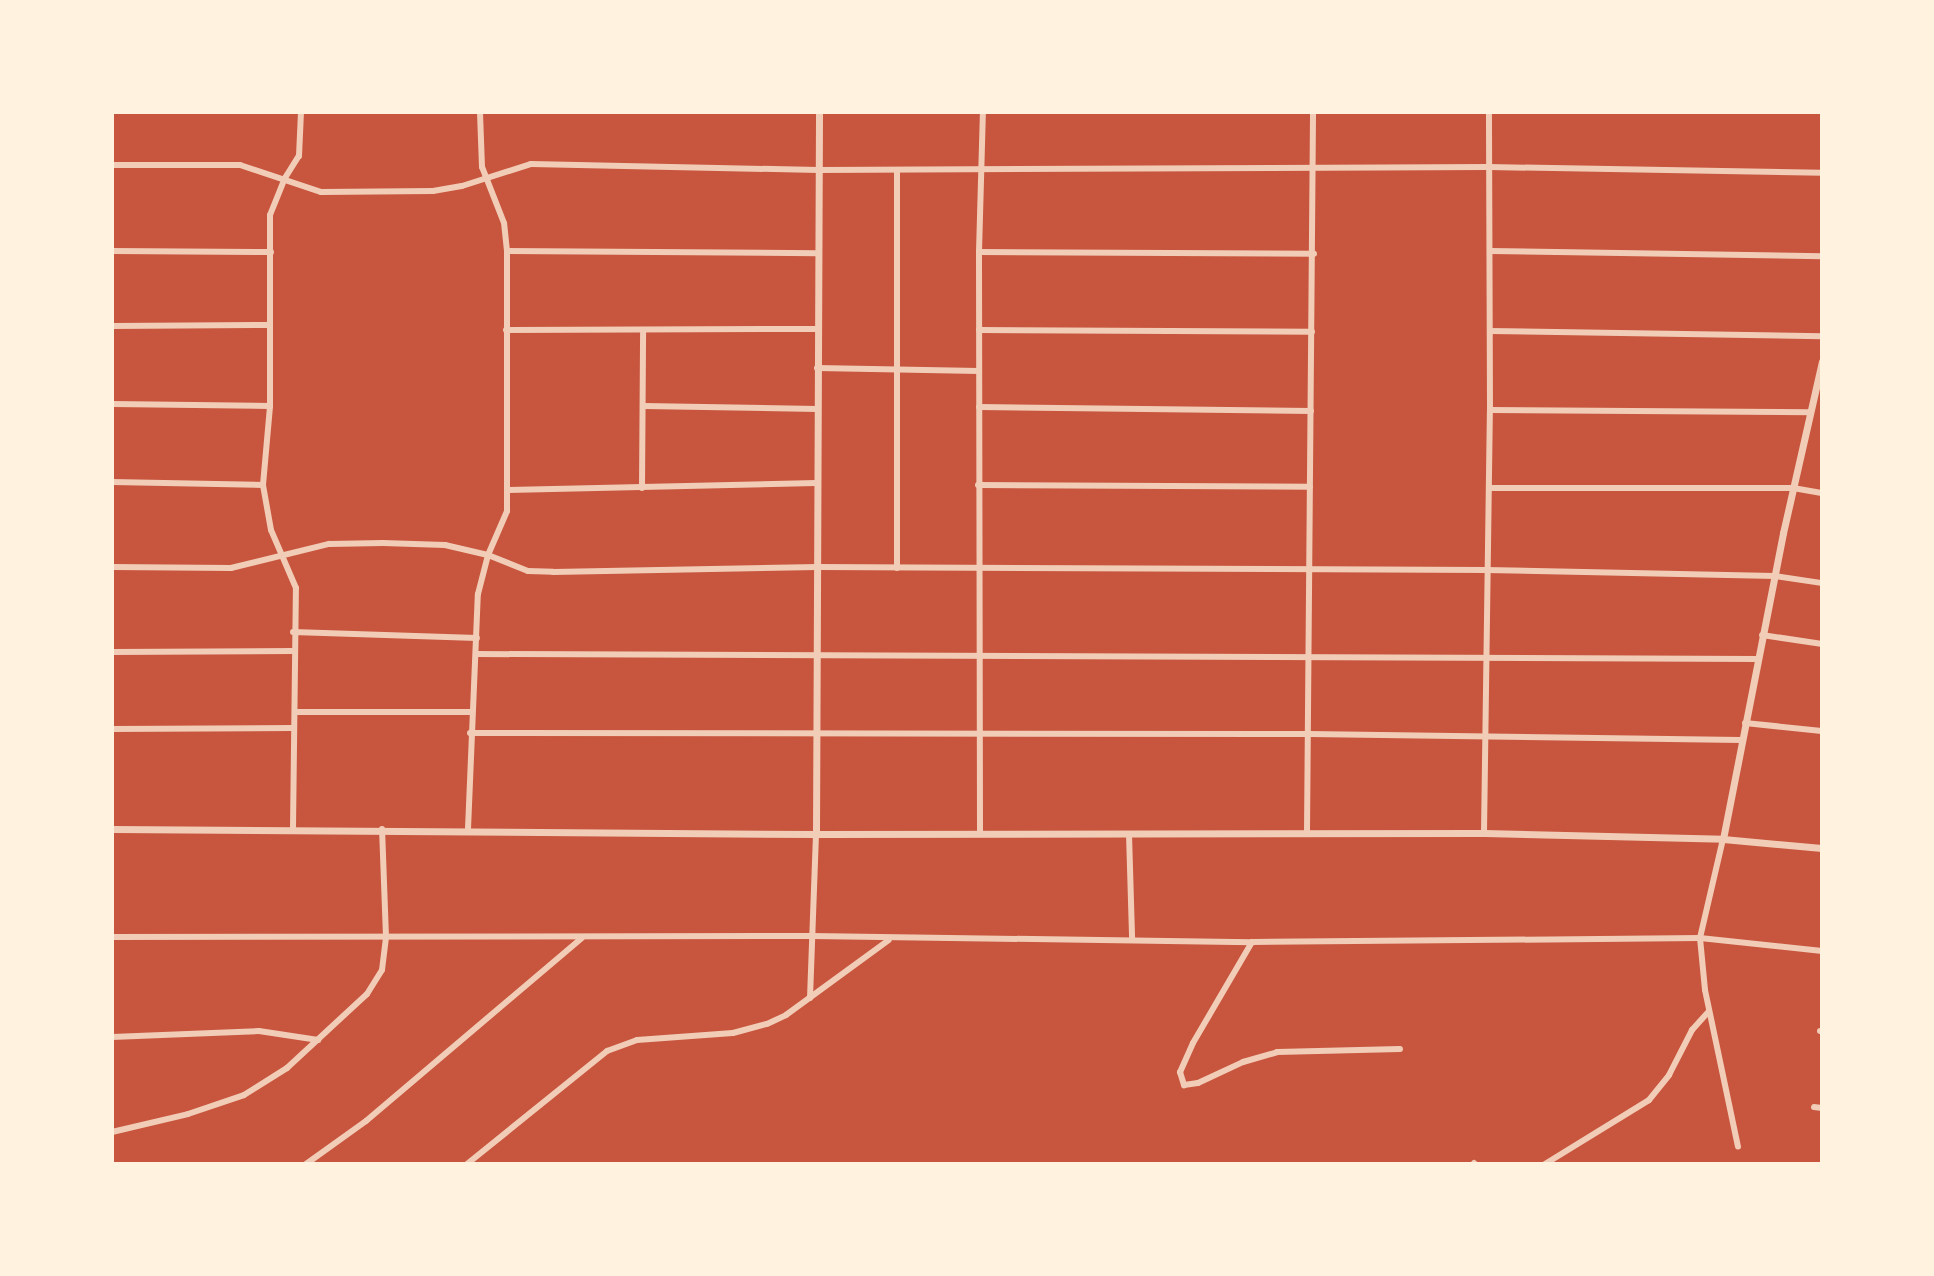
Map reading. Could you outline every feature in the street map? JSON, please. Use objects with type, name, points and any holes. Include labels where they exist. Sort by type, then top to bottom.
[{"type":"street","points":[[293,828],[293,632],[296,588],[265,513],[263,485],[270,406],[270,215],[285,178],[299,156],[301,112]]},
{"type":"street","points":[[468,829],[478,594],[488,555],[506,520],[508,490],[507,251],[504,223],[480,150],[480,112]]},
{"type":"street","points":[[810,998],[816,834],[819,112]]},
{"type":"street","points":[[980,833],[978,485],[983,112]]},
{"type":"street","points":[[1307,832],[1313,112]]},
{"type":"street","points":[[1484,833],[1490,410],[1489,112]]},
{"type":"street","points":[[112,165],[240,165],[321,192],[433,191],[531,164],[819,170],[1313,166],[1822,173]]},
{"type":"street","points":[[897,170],[897,568]]},
{"type":"street","points":[[112,251],[271,252]]},
{"type":"street","points":[[507,251],[817,253]]},
{"type":"street","points":[[1491,251],[1822,256]]},
{"type":"street","points":[[979,252],[1314,254]]},
{"type":"street","points":[[112,326],[270,325]]},
{"type":"street","points":[[506,330],[818,329]]},
{"type":"street","points":[[642,488],[643,330]]},
{"type":"street","points":[[979,330],[1312,332]]},
{"type":"street","points":[[1490,331],[1822,336]]},
{"type":"street","points":[[1738,1147],[1709,1011],[1700,938],[1822,361]]},
{"type":"street","points":[[817,368],[979,371]]},
{"type":"street","points":[[112,404],[270,406]]},
{"type":"street","points":[[644,406],[817,409]]},
{"type":"street","points":[[979,407],[1311,411]]},
{"type":"street","points":[[1490,410],[1811,412]]},
{"type":"street","points":[[112,482],[263,485]]},
{"type":"street","points":[[508,490],[816,483]]},
{"type":"street","points":[[978,485],[1310,487]]},
{"type":"street","points":[[1489,488],[1793,488],[1822,493]]},
{"type":"street","points":[[112,567],[231,568],[329,544],[383,543],[445,545],[488,555],[528,571],[553,572],[817,567],[1486,570],[1775,576],[1822,583]]},
{"type":"street","points":[[293,632],[477,638]]},
{"type":"street","points":[[1762,635],[1822,644]]},
{"type":"street","points":[[112,652],[293,651]]},
{"type":"street","points":[[477,654],[1758,659]]},
{"type":"street","points":[[295,712],[471,712]]},
{"type":"street","points":[[1745,723],[1822,731]]},
{"type":"street","points":[[112,729],[292,728]]},
{"type":"street","points":[[470,733],[1309,734],[1741,740]]},
{"type":"street","points":[[112,829],[468,829],[816,834],[1484,833],[1723,839],[1822,848]]},
{"type":"street","points":[[112,1132],[188,1114],[244,1095],[287,1068],[377,982],[382,970],[386,937],[382,829]]},
{"type":"street","points":[[1129,834],[1132,938]]},
{"type":"street","points":[[112,937],[812,936],[1252,942],[1700,938],[1822,951]]},
{"type":"street","points":[[306,1164],[366,1121],[582,938]]},
{"type":"street","points":[[467,1164],[607,1051],[637,1040],[749,1030],[786,1015],[890,939]]},
{"type":"street","points":[[1252,942],[1193,1043],[1180,1072],[1184,1085],[1190,1086],[1243,1062],[1277,1052],[1341,1047],[1400,1049]]},
{"type":"street","points":[[1545,1164],[1649,1100],[1669,1075],[1692,1030],[1709,1011]]},
{"type":"street","points":[[112,1037],[259,1031],[318,1040]]}]
